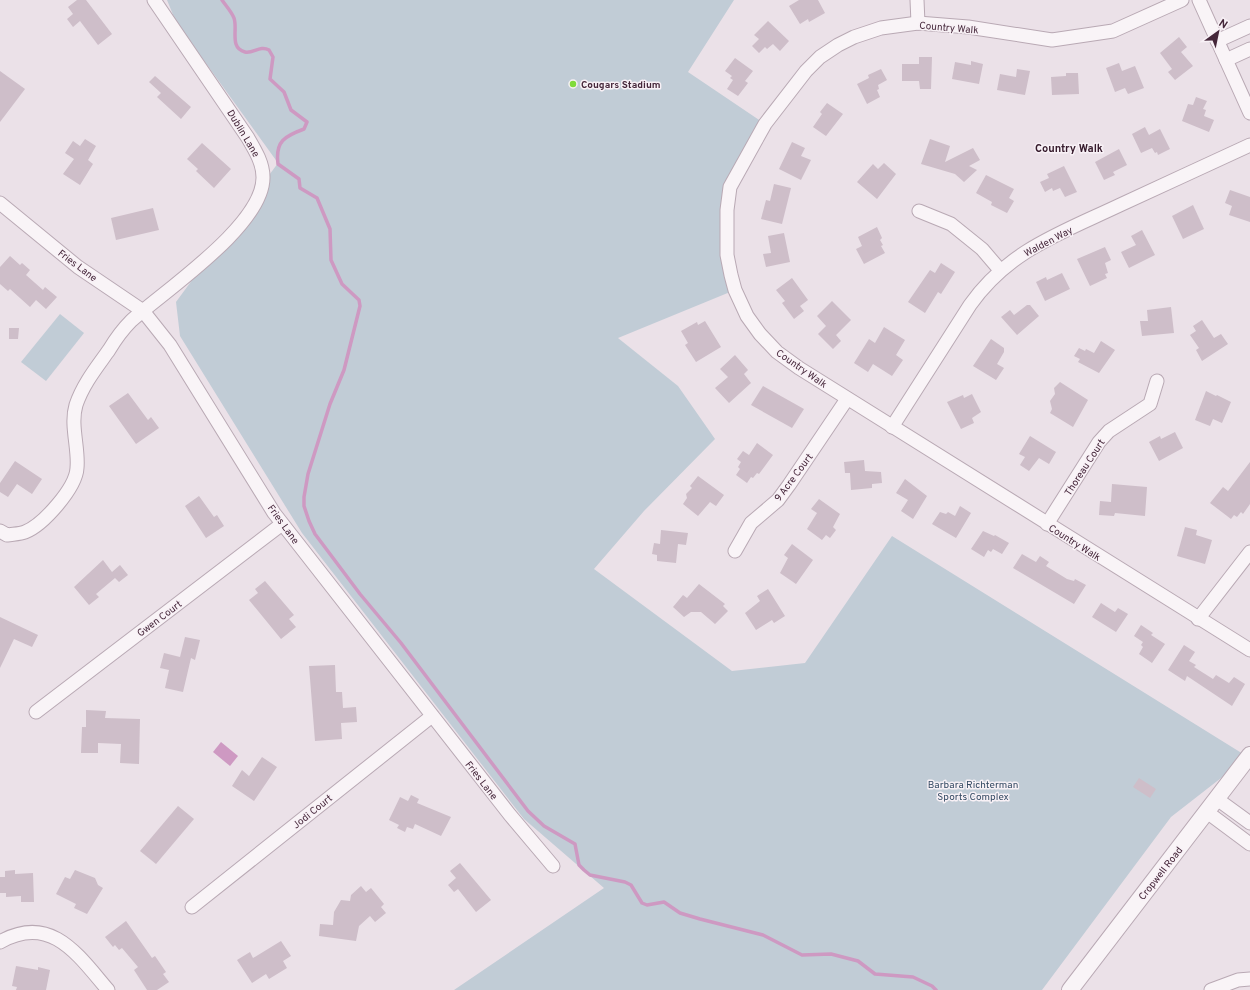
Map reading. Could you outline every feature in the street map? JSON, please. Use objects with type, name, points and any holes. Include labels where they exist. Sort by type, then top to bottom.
[{"type":"street","name":"Dublin Lane","points":[[0,531],[7,536],[25,532],[48,516],[67,492],[77,469],[74,426],[76,406],[87,381],[118,336],[130,322],[201,264],[242,223],[255,206],[263,177],[260,162],[248,138],[154,0]]},
{"type":"street","points":[[917,0],[918,23]]},
{"type":"street","name":"Country Walk","points":[[1182,0],[1113,31],[1052,40],[968,27],[918,23],[881,28],[854,37],[838,45],[820,57],[806,71],[765,124],[730,187],[727,210],[727,255],[735,290],[747,316],[760,334],[777,352],[847,399],[1250,650]]},
{"type":"street","points":[[1199,0],[1250,113]]},
{"type":"street","points":[[1217,41],[1250,26]]},
{"type":"street","points":[[1226,60],[1250,49]]},
{"type":"street","name":"Walden Way","points":[[892,427],[982,287],[1000,270],[1033,246],[1250,144]]},
{"type":"street","name":"Fries Lane","points":[[0,203],[78,267],[143,311],[170,346],[282,524],[432,716],[553,866]]},
{"type":"street","points":[[919,211],[951,224],[982,249],[1000,270]]},
{"type":"street","name":"Thoreau Court","points":[[1047,524],[1099,442],[1109,430],[1150,404],[1157,381]]},
{"type":"street","name":"9 Acre Court","points":[[735,551],[751,523],[778,500],[847,399]]},
{"type":"street","name":"Gwen Court","points":[[36,712],[282,524]]},
{"type":"street","points":[[1198,619],[1250,552]]},
{"type":"street","name":"Jodi Court","points":[[192,907],[432,716]]},
{"type":"street","name":"Cropwell Road","points":[[1070,990],[1250,755]]},
{"type":"street","points":[[1217,798],[1250,824]]},
{"type":"street","points":[[1207,812],[1250,844]]},
{"type":"street","points":[[0,942],[14,934],[33,932],[46,934],[62,941],[74,949],[108,990]]},
{"type":"street","points":[[1211,990],[1238,980],[1250,979]]},
{"type":"green space","name":"Barbara Richterman Sports Complex","points":[[167,0],[734,0],[688,72],[765,124],[730,187],[735,290],[618,338],[678,386],[715,439],[644,511],[594,569],[732,671],[805,663],[892,536],[1248,757],[1171,817],[1042,990],[454,990],[604,888],[524,819],[302,533],[180,336],[176,302],[278,163],[176,22]]},
{"type":"green space","points":[[60,314],[84,333],[46,381],[21,362]]},
{"type":"shaded area","points":[[221,742],[238,756],[230,766],[213,752]]},
{"type":"building","points":[[77,0],[86,0],[112,34],[98,45],[80,21],[73,27],[67,19],[73,14],[68,7]]},
{"type":"building","points":[[799,0],[818,0],[825,13],[809,22],[808,19],[800,24],[789,6]]},
{"type":"building","points":[[768,21],[789,41],[780,51],[773,44],[767,49],[765,47],[759,53],[752,46],[759,39],[754,35]]},
{"type":"building","points":[[1179,37],[1187,47],[1181,52],[1193,66],[1175,80],[1168,72],[1172,69],[1160,53]]},
{"type":"building","points":[[919,57],[932,57],[931,89],[920,89],[919,81],[902,81],[902,64],[919,64]]},
{"type":"building","points":[[735,58],[753,71],[745,81],[748,83],[738,96],[727,89],[733,80],[730,78],[732,76],[725,71]]},
{"type":"building","points":[[971,61],[983,64],[979,84],[952,79],[955,62],[971,65]]},
{"type":"building","points":[[1119,63],[1122,71],[1135,66],[1144,88],[1128,94],[1125,88],[1115,92],[1106,68]]},
{"type":"building","points":[[881,69],[887,80],[878,85],[879,89],[877,90],[880,97],[867,104],[857,84],[869,78],[868,75]]},
{"type":"building","points":[[1017,69],[1030,71],[1025,95],[997,90],[1000,74],[1016,77]]},
{"type":"building","points":[[0,71],[25,89],[0,122]]},
{"type":"building","points":[[1066,73],[1078,73],[1079,94],[1052,95],[1051,77],[1066,76]]},
{"type":"building","points":[[155,76],[191,107],[181,119],[157,97],[161,93],[149,82]]},
{"type":"building","points":[[1196,97],[1207,101],[1203,109],[1206,110],[1204,116],[1214,120],[1209,132],[1182,121],[1188,104],[1193,105]]},
{"type":"building","points":[[827,103],[843,114],[826,136],[813,127],[822,114],[820,112]]},
{"type":"building","points":[[1145,127],[1149,135],[1160,129],[1170,149],[1158,155],[1152,148],[1141,153],[1132,134]]},
{"type":"building","points":[[85,139],[96,146],[88,160],[93,164],[80,185],[63,174],[74,159],[65,153],[73,141],[80,146]]},
{"type":"building","points":[[930,139],[950,146],[945,162],[973,148],[980,160],[969,166],[977,170],[964,182],[955,174],[921,164]]},
{"type":"building","points":[[792,142],[805,148],[801,156],[811,160],[801,180],[779,169]]},
{"type":"building","points":[[202,143],[231,169],[214,188],[196,171],[198,169],[187,159]]},
{"type":"building","points":[[1119,149],[1127,165],[1113,172],[1115,175],[1104,180],[1095,162]]},
{"type":"building","points":[[884,163],[896,174],[877,199],[857,182],[873,164],[878,169]]},
{"type":"building","points":[[1064,166],[1077,192],[1065,197],[1060,188],[1053,191],[1052,188],[1045,192],[1040,182],[1049,178],[1047,174]]},
{"type":"building","points":[[986,175],[1014,189],[1009,198],[1014,201],[1007,213],[991,205],[992,202],[976,193]]},
{"type":"building","points":[[774,184],[791,188],[782,224],[761,219],[766,200],[770,201]]},
{"type":"building","points":[[1230,190],[1250,197],[1250,222],[1229,215],[1232,206],[1225,203]]},
{"type":"building","points":[[1193,205],[1204,229],[1183,239],[1172,216]]},
{"type":"building","points":[[153,208],[159,230],[116,240],[111,218]]},
{"type":"building","points":[[877,227],[882,238],[880,240],[883,245],[881,246],[885,253],[864,264],[856,249],[862,246],[858,237]]},
{"type":"building","points":[[1142,230],[1155,255],[1129,268],[1121,252],[1136,245],[1131,236]]},
{"type":"building","points":[[784,233],[790,262],[766,267],[763,254],[771,253],[768,236]]},
{"type":"building","points":[[1105,247],[1111,260],[1105,263],[1108,273],[1105,274],[1107,278],[1090,286],[1077,259]]},
{"type":"building","points":[[10,256],[20,265],[22,263],[30,270],[26,275],[43,290],[45,287],[57,297],[46,309],[36,300],[30,307],[10,289],[8,291],[0,284],[0,267]]},
{"type":"building","points":[[941,263],[955,272],[941,294],[938,292],[925,313],[908,302],[930,270],[935,273]]},
{"type":"building","points":[[1062,273],[1070,289],[1045,301],[1036,282],[1046,277],[1047,280]]},
{"type":"building","points":[[792,278],[808,300],[800,306],[804,311],[794,319],[782,303],[785,301],[776,290]]},
{"type":"building","points":[[832,301],[851,320],[836,335],[841,341],[833,349],[818,334],[826,326],[817,316]]},
{"type":"building","points":[[1027,305],[1030,305],[1039,316],[1017,335],[1001,317],[1010,310],[1014,315]]},
{"type":"building","points":[[1171,307],[1174,333],[1142,336],[1140,321],[1148,321],[1147,310]]},
{"type":"building","points":[[1202,320],[1214,338],[1221,334],[1228,344],[1202,361],[1196,350],[1199,348],[1190,335],[1196,331],[1193,326]]},
{"type":"building","points":[[705,321],[721,347],[696,362],[685,345],[688,343],[681,331],[697,322],[698,325]]},
{"type":"building","points":[[884,327],[905,340],[896,355],[903,360],[892,376],[873,364],[868,372],[854,363],[869,339],[875,343]]},
{"type":"building","points":[[9,328],[19,328],[18,339],[9,339]]},
{"type":"building","points":[[991,339],[1004,348],[1004,352],[997,364],[1004,368],[996,380],[973,366]]},
{"type":"building","points":[[1101,341],[1115,350],[1099,373],[1078,362],[1080,359],[1074,356],[1079,348],[1085,351],[1086,349],[1094,353]]},
{"type":"building","points":[[735,355],[748,370],[744,374],[751,383],[729,403],[715,388],[728,377],[720,369]]},
{"type":"building","points":[[1060,382],[1088,400],[1073,427],[1050,413],[1052,409],[1050,401],[1055,394],[1054,388]]},
{"type":"building","points":[[763,386],[804,409],[792,428],[751,405]]},
{"type":"building","points":[[1206,391],[1231,402],[1222,423],[1213,419],[1210,426],[1195,420]]},
{"type":"building","points":[[128,393],[148,420],[151,417],[159,428],[136,444],[109,406]]},
{"type":"building","points":[[972,394],[981,412],[972,418],[974,423],[961,429],[947,402],[963,395],[964,398]]},
{"type":"building","points":[[1175,432],[1183,448],[1159,461],[1149,442],[1160,436],[1161,439]]},
{"type":"building","points":[[1030,436],[1056,452],[1049,464],[1039,458],[1029,471],[1020,465],[1025,457],[1019,454]]},
{"type":"building","points":[[757,443],[773,455],[759,474],[757,473],[753,478],[751,477],[747,483],[736,475],[740,469],[738,467],[741,462],[737,459],[743,451],[749,455]]},
{"type":"building","points":[[864,460],[865,471],[881,472],[882,483],[872,484],[872,488],[851,490],[850,473],[845,473],[844,462]]},
{"type":"building","points":[[15,461],[42,479],[32,494],[17,484],[8,497],[0,492],[0,483]]},
{"type":"building","points":[[1250,462],[1250,504],[1243,514],[1241,512],[1237,517],[1234,515],[1231,519],[1210,503],[1223,487],[1228,491]]},
{"type":"building","points":[[698,476],[724,495],[716,506],[710,502],[698,516],[683,504],[687,498],[686,494],[692,488],[690,486]]},
{"type":"building","points":[[905,479],[927,496],[913,519],[901,511],[908,500],[896,493]]},
{"type":"building","points":[[1112,484],[1147,487],[1145,516],[1115,513],[1114,516],[1099,515],[1100,501],[1111,502]]},
{"type":"building","points":[[199,496],[214,517],[217,515],[224,526],[206,538],[185,506]]},
{"type":"building","points":[[819,499],[840,514],[833,527],[836,530],[830,538],[826,535],[822,540],[807,529],[817,513],[811,509]]},
{"type":"building","points":[[960,506],[971,513],[956,538],[932,524],[940,512],[946,514],[948,512],[955,516]]},
{"type":"building","points":[[1185,527],[1197,530],[1196,535],[1212,540],[1205,564],[1177,556]]},
{"type":"building","points":[[661,530],[688,533],[686,545],[678,544],[676,563],[657,561],[657,555],[652,554],[654,543],[660,544]]},
{"type":"building","points":[[983,531],[994,536],[995,535],[1009,543],[1002,554],[993,549],[991,552],[988,550],[984,557],[971,549]]},
{"type":"building","points":[[792,544],[813,560],[796,584],[780,573],[788,558],[784,555]]},
{"type":"building","points":[[1022,554],[1036,562],[1040,556],[1049,562],[1046,566],[1067,579],[1074,581],[1075,579],[1086,585],[1074,604],[1013,568]]},
{"type":"building","points":[[103,560],[112,572],[120,565],[128,575],[119,582],[115,578],[96,594],[99,597],[89,605],[74,587]]},
{"type":"building","points":[[265,581],[294,615],[289,619],[296,627],[281,639],[249,600],[258,593],[255,589]]},
{"type":"building","points":[[699,584],[725,604],[723,606],[728,611],[715,624],[701,612],[691,612],[684,617],[673,607],[683,595],[687,598]]},
{"type":"building","points":[[768,589],[785,616],[774,623],[772,620],[756,630],[745,613],[760,601],[757,596]]},
{"type":"building","points":[[1101,603],[1115,612],[1118,608],[1128,614],[1116,632],[1092,617]]},
{"type":"building","points":[[0,617],[38,635],[32,647],[14,639],[0,668]]},
{"type":"building","points":[[1141,625],[1153,633],[1151,635],[1165,644],[1152,663],[1139,654],[1143,647],[1141,645],[1143,642],[1134,636]]},
{"type":"building","points":[[185,637],[200,640],[195,660],[191,658],[183,692],[165,688],[169,670],[160,668],[164,653],[180,657]]},
{"type":"building","points":[[1184,645],[1195,652],[1189,661],[1196,665],[1194,667],[1213,679],[1216,675],[1229,683],[1234,677],[1245,684],[1232,706],[1187,676],[1185,681],[1168,670]]},
{"type":"building","points":[[335,665],[336,692],[342,692],[343,708],[356,707],[357,722],[341,723],[342,739],[315,741],[309,666]]},
{"type":"building","points":[[86,710],[106,711],[105,718],[140,719],[139,764],[120,763],[121,744],[98,743],[98,753],[81,753],[82,727],[86,727]]},
{"type":"building","points":[[262,757],[277,767],[254,801],[232,786],[242,770],[249,776]]},
{"type":"building","points":[[1139,778],[1156,789],[1150,798],[1133,787]]},
{"type":"building","points":[[411,795],[419,799],[417,803],[451,817],[441,836],[415,824],[413,829],[407,827],[405,832],[397,828],[399,825],[389,820],[400,797],[408,801]]},
{"type":"building","points":[[178,806],[194,819],[156,864],[140,851]]},
{"type":"building","points":[[460,863],[491,900],[476,912],[458,889],[454,892],[448,885],[456,878],[450,871]]},
{"type":"building","points":[[15,870],[15,874],[33,873],[34,902],[21,902],[21,896],[6,897],[6,893],[0,893],[0,877],[5,877],[5,871]]},
{"type":"building","points":[[75,870],[95,878],[98,885],[103,888],[87,914],[74,908],[76,904],[56,894],[65,877],[70,879]]},
{"type":"building","points":[[361,886],[366,892],[371,888],[384,904],[381,907],[386,913],[375,922],[370,916],[359,926],[356,941],[319,936],[320,924],[333,925],[334,912],[341,900],[350,901],[351,895]]},
{"type":"building","points":[[126,921],[152,958],[155,956],[166,972],[163,974],[169,982],[157,990],[147,990],[134,970],[138,967],[122,948],[119,950],[115,945],[113,947],[105,937]]},
{"type":"building","points":[[281,941],[291,956],[283,961],[287,968],[269,979],[266,974],[252,983],[237,960],[250,952],[253,958]]},
{"type":"building","points":[[16,966],[38,970],[38,967],[50,970],[46,990],[16,990],[17,987],[12,986]]},
{"type":"waterway","points":[[222,0],[234,18],[237,47],[245,52],[251,52],[263,48],[269,50],[273,57],[270,79],[284,92],[291,110],[307,122],[304,129],[283,140],[278,150],[278,164],[299,179],[300,188],[317,198],[330,229],[331,260],[342,284],[359,300],[360,306],[344,370],[330,404],[308,474],[304,506],[315,534],[360,594],[401,643],[528,811],[544,826],[575,844],[579,865],[590,875],[625,882],[631,885],[642,903],[647,905],[664,902],[680,913],[763,935],[802,955],[831,954],[858,961],[875,974],[913,977],[932,986],[936,990]]},
{"type":"place","name":"Cougars Stadium","points":[[573,84]]},
{"type":"district","name":"Country Walk","points":[[1069,148]]}]
